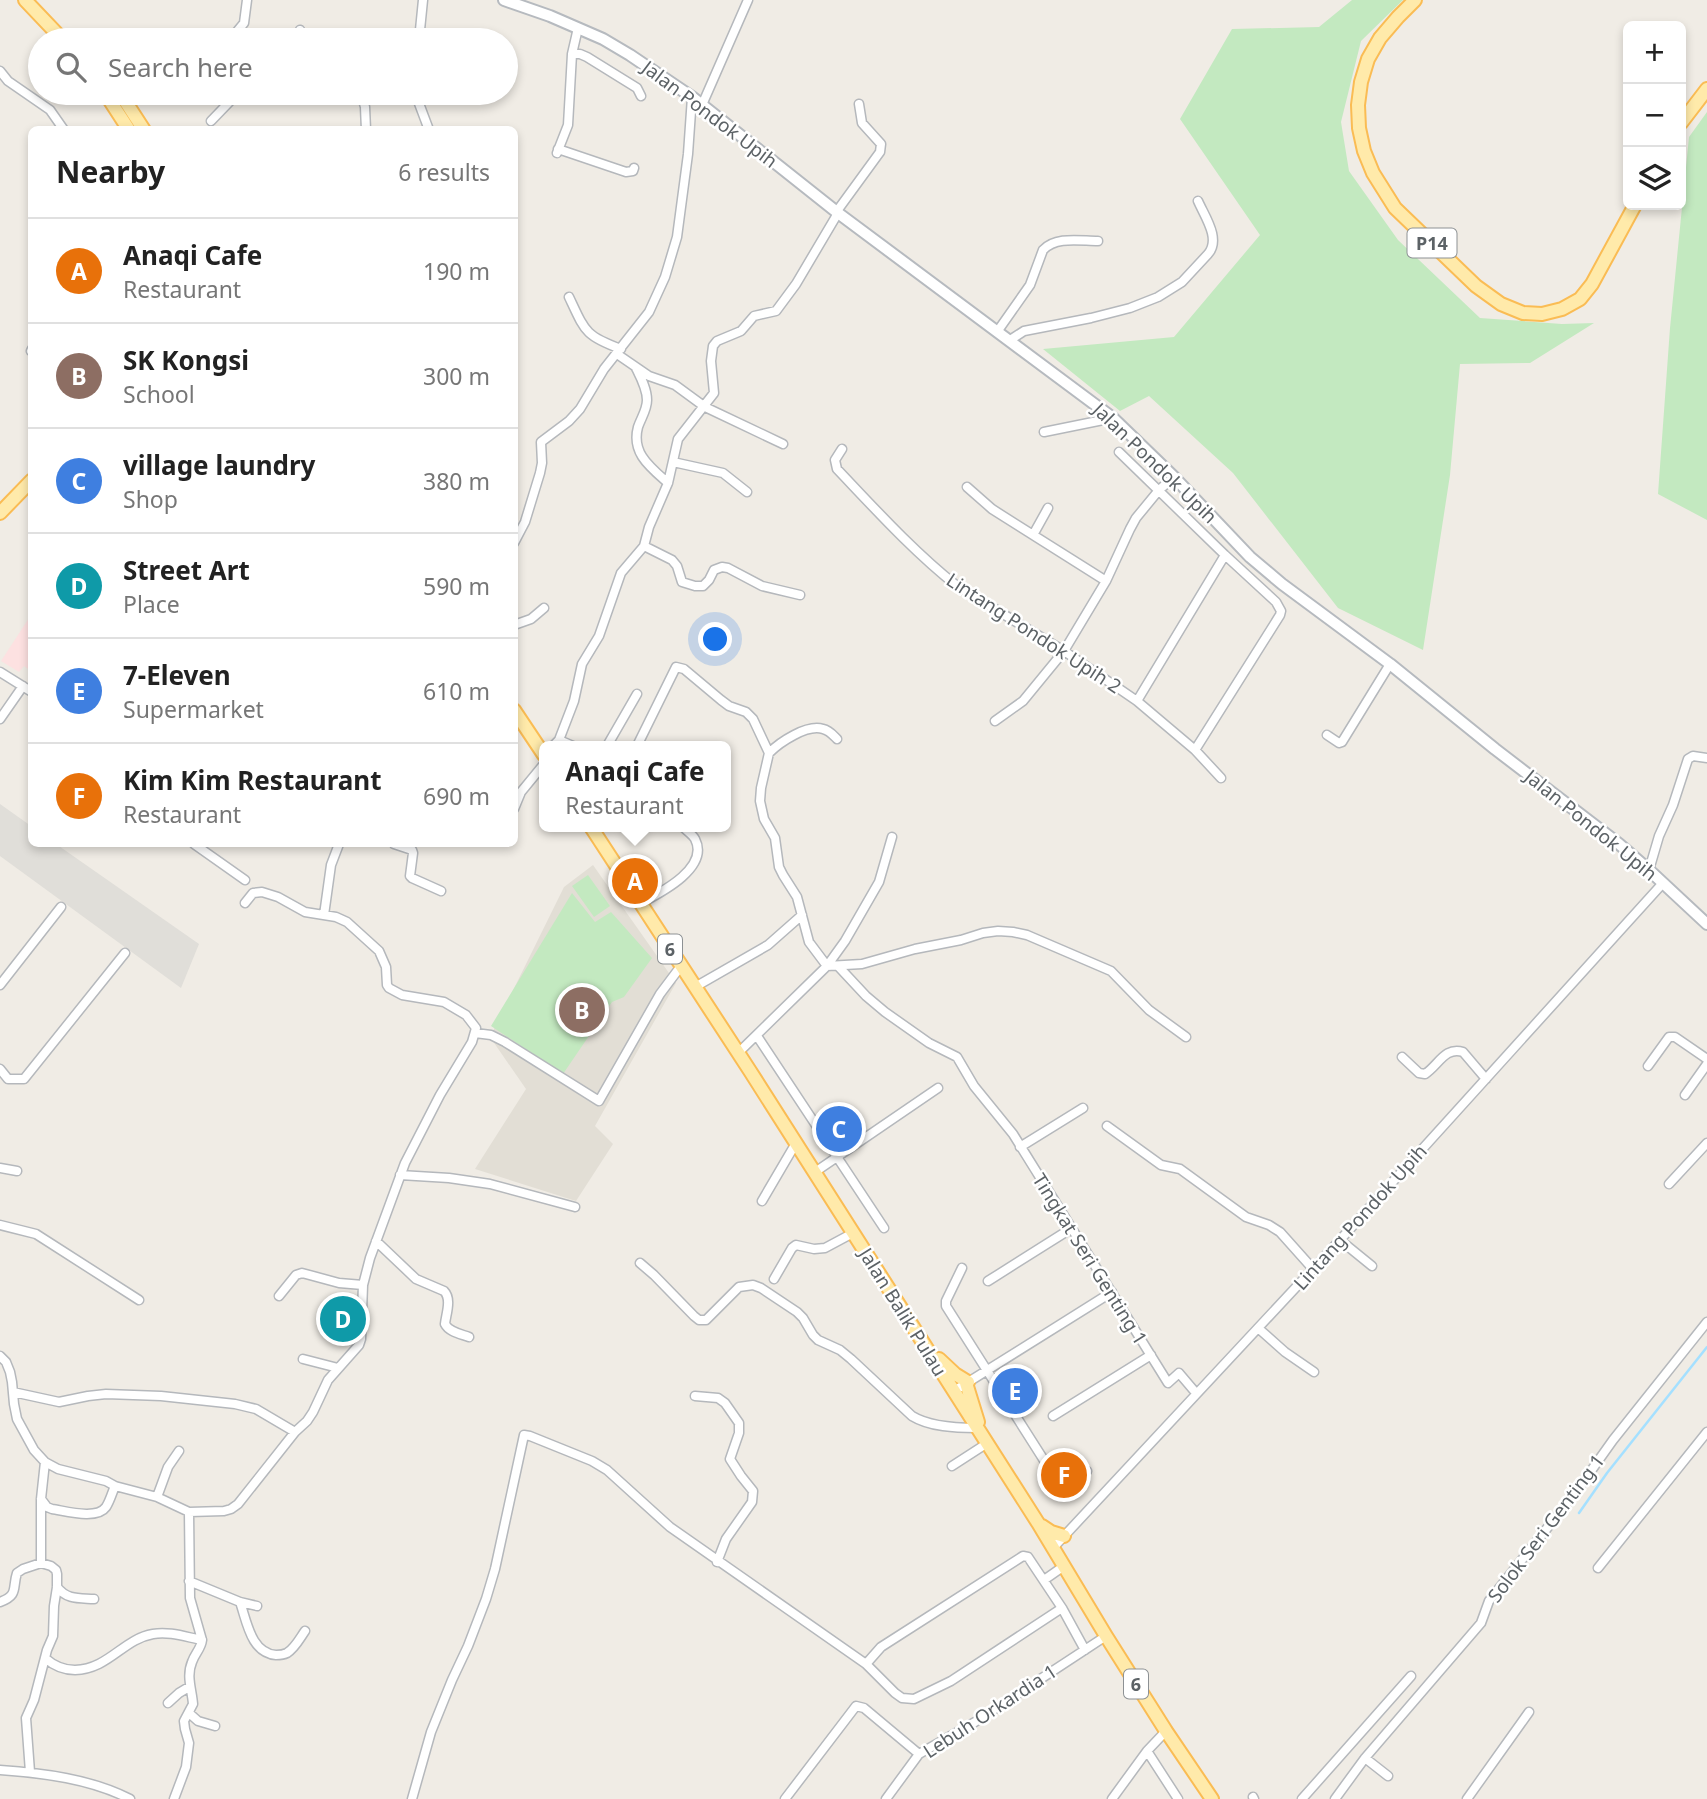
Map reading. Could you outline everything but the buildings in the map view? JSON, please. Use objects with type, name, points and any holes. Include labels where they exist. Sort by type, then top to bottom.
[{"type":"main road","points":[[25,0],[51,28]]},
{"type":"main road","name":"Jalan Pondok Upih","points":[[505,0],[527,3],[579,27],[630,55],[692,97],[837,212],[1113,418],[1250,557],[1390,664],[1649,870],[1707,924]]},
{"type":"main road","name":"P14","points":[[1415,0],[1380,38],[1368,59],[1358,105],[1364,151],[1373,173],[1395,208],[1476,286],[1502,304],[1523,313],[1542,314],[1562,309],[1580,299],[1592,284],[1632,210]]},
{"type":"main road","points":[[1686,116],[1707,89]]},
{"type":"main road","points":[[113,105],[127,126]]},
{"type":"main road","points":[[128,105],[141,126]]},
{"type":"main road","points":[[0,513],[28,484]]},
{"type":"main road","points":[[518,716],[539,748]]},
{"type":"main road","name":"Jalan Balik Pulau","points":[[596,832],[815,1172],[1166,1731],[1212,1799]]},
{"type":"main road","points":[[924,1344],[967,1382],[982,1436]]},
{"type":"main road","points":[[1038,1524],[1064,1536]]},
{"type":"street","points":[[240,28],[244,23],[247,0]]},
{"type":"street","points":[[420,28],[423,0]]},
{"type":"street","points":[[702,105],[748,0]]},
{"type":"street","points":[[579,27],[572,54],[568,125],[557,151],[630,173],[634,168]]},
{"type":"street","points":[[572,54],[587,57],[637,88],[641,96]]},
{"type":"street","points":[[0,71],[8,81],[28,95]]},
{"type":"street","points":[[518,535],[525,522],[540,472],[541,442],[575,415],[604,369],[649,312],[665,277],[677,237],[692,97]]},
{"type":"street","points":[[557,741],[573,701],[582,664],[598,636],[621,573],[644,546],[668,482],[678,439],[714,393],[711,361],[713,346],[720,339],[741,331],[754,316],[776,311],[796,284],[837,212],[880,152],[881,144],[862,123],[859,104]]},
{"type":"street","points":[[43,105],[50,110],[61,126]]},
{"type":"street","points":[[211,121],[226,105]]},
{"type":"street","points":[[364,105],[366,126]]},
{"type":"street","points":[[419,105],[427,126]]},
{"type":"street","points":[[1010,340],[1024,331],[1130,308],[1158,297],[1182,282],[1212,250],[1214,242],[1198,201]]},
{"type":"street","points":[[997,332],[1030,285],[1046,246],[1066,241],[1098,241]]},
{"type":"street","points":[[569,297],[588,334],[619,351],[649,376],[675,385],[705,407],[783,444]]},
{"type":"street","points":[[635,366],[646,391],[647,402],[638,427],[638,450],[650,466],[668,482]]},
{"type":"street","points":[[1044,432],[1113,418]]},
{"type":"street","name":"Lintang Pondok Upih 2","points":[[842,449],[835,460],[837,469],[923,557],[957,586],[1065,651],[1137,701],[1195,750],[1221,778]]},
{"type":"street","points":[[1119,452],[1279,607],[1280,615],[1195,750]]},
{"type":"street","points":[[673,462],[723,473],[747,492]]},
{"type":"street","points":[[995,721],[1023,701],[1065,651],[1106,581],[1136,518],[1159,490],[1174,477]]},
{"type":"street","points":[[967,487],[992,509],[1106,581]]},
{"type":"street","points":[[1033,535],[1048,508]]},
{"type":"street","points":[[644,546],[672,559],[682,582],[687,585],[703,586],[714,570],[724,568],[762,586],[800,595]]},
{"type":"street","points":[[1137,701],[1225,555]]},
{"type":"street","points":[[518,624],[531,619],[544,608]]},
{"type":"street","points":[[1327,735],[1339,743],[1342,742],[1390,664]]},
{"type":"street","points":[[639,741],[678,667],[684,668],[729,706],[746,712],[769,753]]},
{"type":"street","points":[[0,672],[28,689]]},
{"type":"street","points":[[0,719],[23,686]]},
{"type":"street","points":[[610,741],[637,694]]},
{"type":"street","points":[[827,966],[809,942],[797,897],[779,867],[775,838],[764,819],[760,801],[769,753],[783,741],[816,728],[826,729],[837,739]]},
{"type":"street","points":[[1649,870],[1688,759],[1693,756],[1707,758]]},
{"type":"street","points":[[518,799],[539,770]]},
{"type":"street","points":[[641,903],[681,878],[696,860],[697,843],[689,832]]},
{"type":"street","points":[[738,1053],[827,966],[845,941],[879,882],[892,837]]},
{"type":"street","points":[[198,847],[245,880]]},
{"type":"street","points":[[324,915],[331,865],[337,847]]},
{"type":"street","points":[[403,847],[413,853],[410,876],[441,891]]},
{"type":"street","name":"Lintang Pondok Upih","points":[[1053,1548],[1340,1240],[1663,883]]},
{"type":"street","points":[[0,1356],[10,1372],[17,1419],[44,1462],[58,1469],[157,1497],[188,1512],[224,1511],[239,1504],[313,1412],[328,1380],[359,1345],[363,1285],[400,1175],[410,1150],[472,1042],[476,1028],[457,1009],[435,999],[402,995],[389,988],[386,967],[379,951],[346,922],[336,917],[305,912],[278,897],[262,892],[253,893],[245,903]]},
{"type":"street","points":[[0,985],[61,907]]},
{"type":"street","points":[[695,987],[768,945],[802,915]]},
{"type":"street","points":[[827,966],[870,962],[983,933],[1013,932],[1037,939],[1111,971],[1149,1010],[1186,1037]]},
{"type":"street","points":[[0,1069],[8,1079],[24,1079],[125,953]]},
{"type":"street","points":[[475,1033],[491,1035],[505,1042],[599,1101],[660,994],[681,966]]},
{"type":"street","name":"Tingkat Seri Genting 1","points":[[838,966],[885,1012],[929,1043],[957,1057],[974,1086],[1013,1134],[1168,1383],[1179,1373],[1196,1394]]},
{"type":"street","points":[[757,1036],[884,1228]]},
{"type":"street","points":[[1648,1066],[1668,1037],[1675,1037],[1707,1061],[1685,1094]]},
{"type":"street","points":[[1402,1057],[1419,1073],[1425,1074],[1446,1054],[1458,1050],[1463,1052],[1486,1079]]},
{"type":"street","points":[[815,1172],[938,1088]]},
{"type":"street","points":[[1020,1147],[1083,1108]]},
{"type":"street","points":[[1107,1126],[1161,1166],[1180,1169],[1245,1217],[1258,1220],[1280,1232],[1313,1269]]},
{"type":"street","points":[[762,1201],[796,1143]]},
{"type":"street","points":[[1669,1184],[1707,1143]]},
{"type":"street","points":[[0,1168],[17,1171]]},
{"type":"street","points":[[400,1175],[490,1184],[575,1207]]},
{"type":"street","points":[[0,1225],[36,1234],[139,1300]]},
{"type":"street","points":[[988,1281],[1072,1228]]},
{"type":"street","points":[[774,1279],[796,1245],[814,1249],[825,1248],[853,1233]]},
{"type":"street","points":[[1340,1240],[1372,1266]]},
{"type":"street","points":[[376,1241],[416,1279],[447,1294],[446,1327],[470,1337]]},
{"type":"street","points":[[640,1263],[699,1320],[706,1320],[739,1287],[753,1285],[761,1288],[797,1312],[818,1340],[852,1359],[912,1416],[982,1436],[952,1466]]},
{"type":"street","points":[[962,1268],[946,1306],[1061,1487],[1067,1488],[1087,1471]]},
{"type":"street","points":[[279,1296],[296,1275],[302,1273],[339,1283],[363,1285]]},
{"type":"street","points":[[954,1391],[1112,1292]]},
{"type":"street","name":"Solok Seri Genting 1","points":[[1335,1799],[1365,1758],[1481,1622],[1489,1601],[1707,1322]]},
{"type":"street","points":[[1258,1328],[1285,1352],[1314,1372]]},
{"type":"street","points":[[1053,1416],[1151,1355]]},
{"type":"street","points":[[303,1359],[338,1368]]},
{"type":"street","points":[[13,1392],[60,1402],[106,1394],[161,1396],[235,1404],[256,1409],[295,1432]]},
{"type":"street","points":[[695,1396],[718,1398],[725,1403],[739,1423],[737,1440],[730,1459],[753,1491],[752,1502],[726,1539],[718,1562]]},
{"type":"street","points":[[1598,1568],[1707,1432]]},
{"type":"street","points":[[412,1799],[431,1732],[486,1600],[498,1559],[524,1435],[592,1461],[607,1470],[670,1527],[866,1664],[902,1698],[914,1699],[951,1681],[1062,1608]]},
{"type":"street","points":[[157,1497],[169,1467],[179,1451]]},
{"type":"street","points":[[41,1563],[44,1462]]},
{"type":"street","points":[[41,1499],[52,1509],[97,1513],[105,1508],[115,1486]]},
{"type":"street","points":[[174,1799],[189,1752],[190,1743],[184,1721],[193,1704],[189,1687],[192,1661],[202,1640],[191,1606],[188,1512]]},
{"type":"street","points":[[866,1664],[881,1647],[1023,1556],[1028,1557],[1044,1580],[1085,1650]]},
{"type":"street","points":[[0,1602],[13,1593],[17,1573],[23,1569],[41,1563],[55,1570],[57,1587],[53,1636],[26,1718],[30,1772]]},
{"type":"street","points":[[1044,1580],[1064,1566]]},
{"type":"street","points":[[189,1581],[240,1602],[257,1606]]},
{"type":"street","points":[[57,1587],[70,1598],[94,1599]]},
{"type":"street","points":[[240,1602],[252,1637],[259,1647],[270,1654],[280,1656],[288,1653],[305,1631]]},
{"type":"street","points":[[46,1658],[60,1668],[86,1670],[151,1634],[164,1633],[202,1640]]},
{"type":"street","name":"Lebuh Orkardia 1","points":[[886,1799],[919,1755],[975,1722],[1106,1636]]},
{"type":"street","points":[[1302,1799],[1411,1676]]},
{"type":"street","points":[[168,1703],[189,1687]]},
{"type":"street","points":[[785,1799],[858,1705],[864,1707],[919,1755]]},
{"type":"street","points":[[1467,1799],[1530,1712]]},
{"type":"street","points":[[189,1713],[198,1721],[215,1726]]},
{"type":"street","points":[[1112,1799],[1147,1751],[1166,1731]]},
{"type":"street","points":[[1147,1751],[1178,1799]]},
{"type":"street","points":[[1365,1758],[1388,1776]]},
{"type":"street","points":[[0,1769],[100,1786],[130,1799]]},
{"type":"shaded area","points":[[28,620],[28,669],[24,666],[19,672],[1,661]]},
{"type":"shaded area","points":[[0,804],[28,824],[28,847],[60,847],[199,944],[181,988],[0,856]]},
{"type":"shaded area","points":[[593,865],[676,983],[595,1126],[613,1144],[576,1201],[475,1169],[526,1089],[490,1037],[564,887]]},
{"type":"green space","points":[[1352,0],[1403,0],[1361,41],[1341,122],[1349,171],[1398,240],[1480,318],[1562,324],[1594,323],[1530,363],[1460,364],[1450,475],[1423,650],[1338,608],[1233,473],[1149,396],[1120,411],[1043,349],[1174,337],[1260,235],[1180,119],[1232,29],[1319,27]]},
{"type":"green space","points":[[1707,112],[1707,520],[1658,494],[1670,328],[1682,210],[1686,210],[1689,137]]},
{"type":"green space","points":[[588,875],[610,906],[594,917],[572,886]]},
{"type":"green space","points":[[572,893],[595,922],[611,912],[652,958],[624,997],[612,1002],[563,1074],[491,1026]]},
{"type":"waterway","points":[[1579,1513],[1607,1473],[1707,1347]]},
{"type":"place","name":"Anaqi Cafe","points":[[635,881]]},
{"type":"place","name":"SK Kongsi","points":[[582,1010]]},
{"type":"place","name":"village laundry","points":[[839,1129]]},
{"type":"place","name":"Street Art","points":[[343,1319]]},
{"type":"place","name":"7-Eleven","points":[[1015,1391]]},
{"type":"place","name":"Kim Kim Restaurant","points":[[1064,1475]]}]
